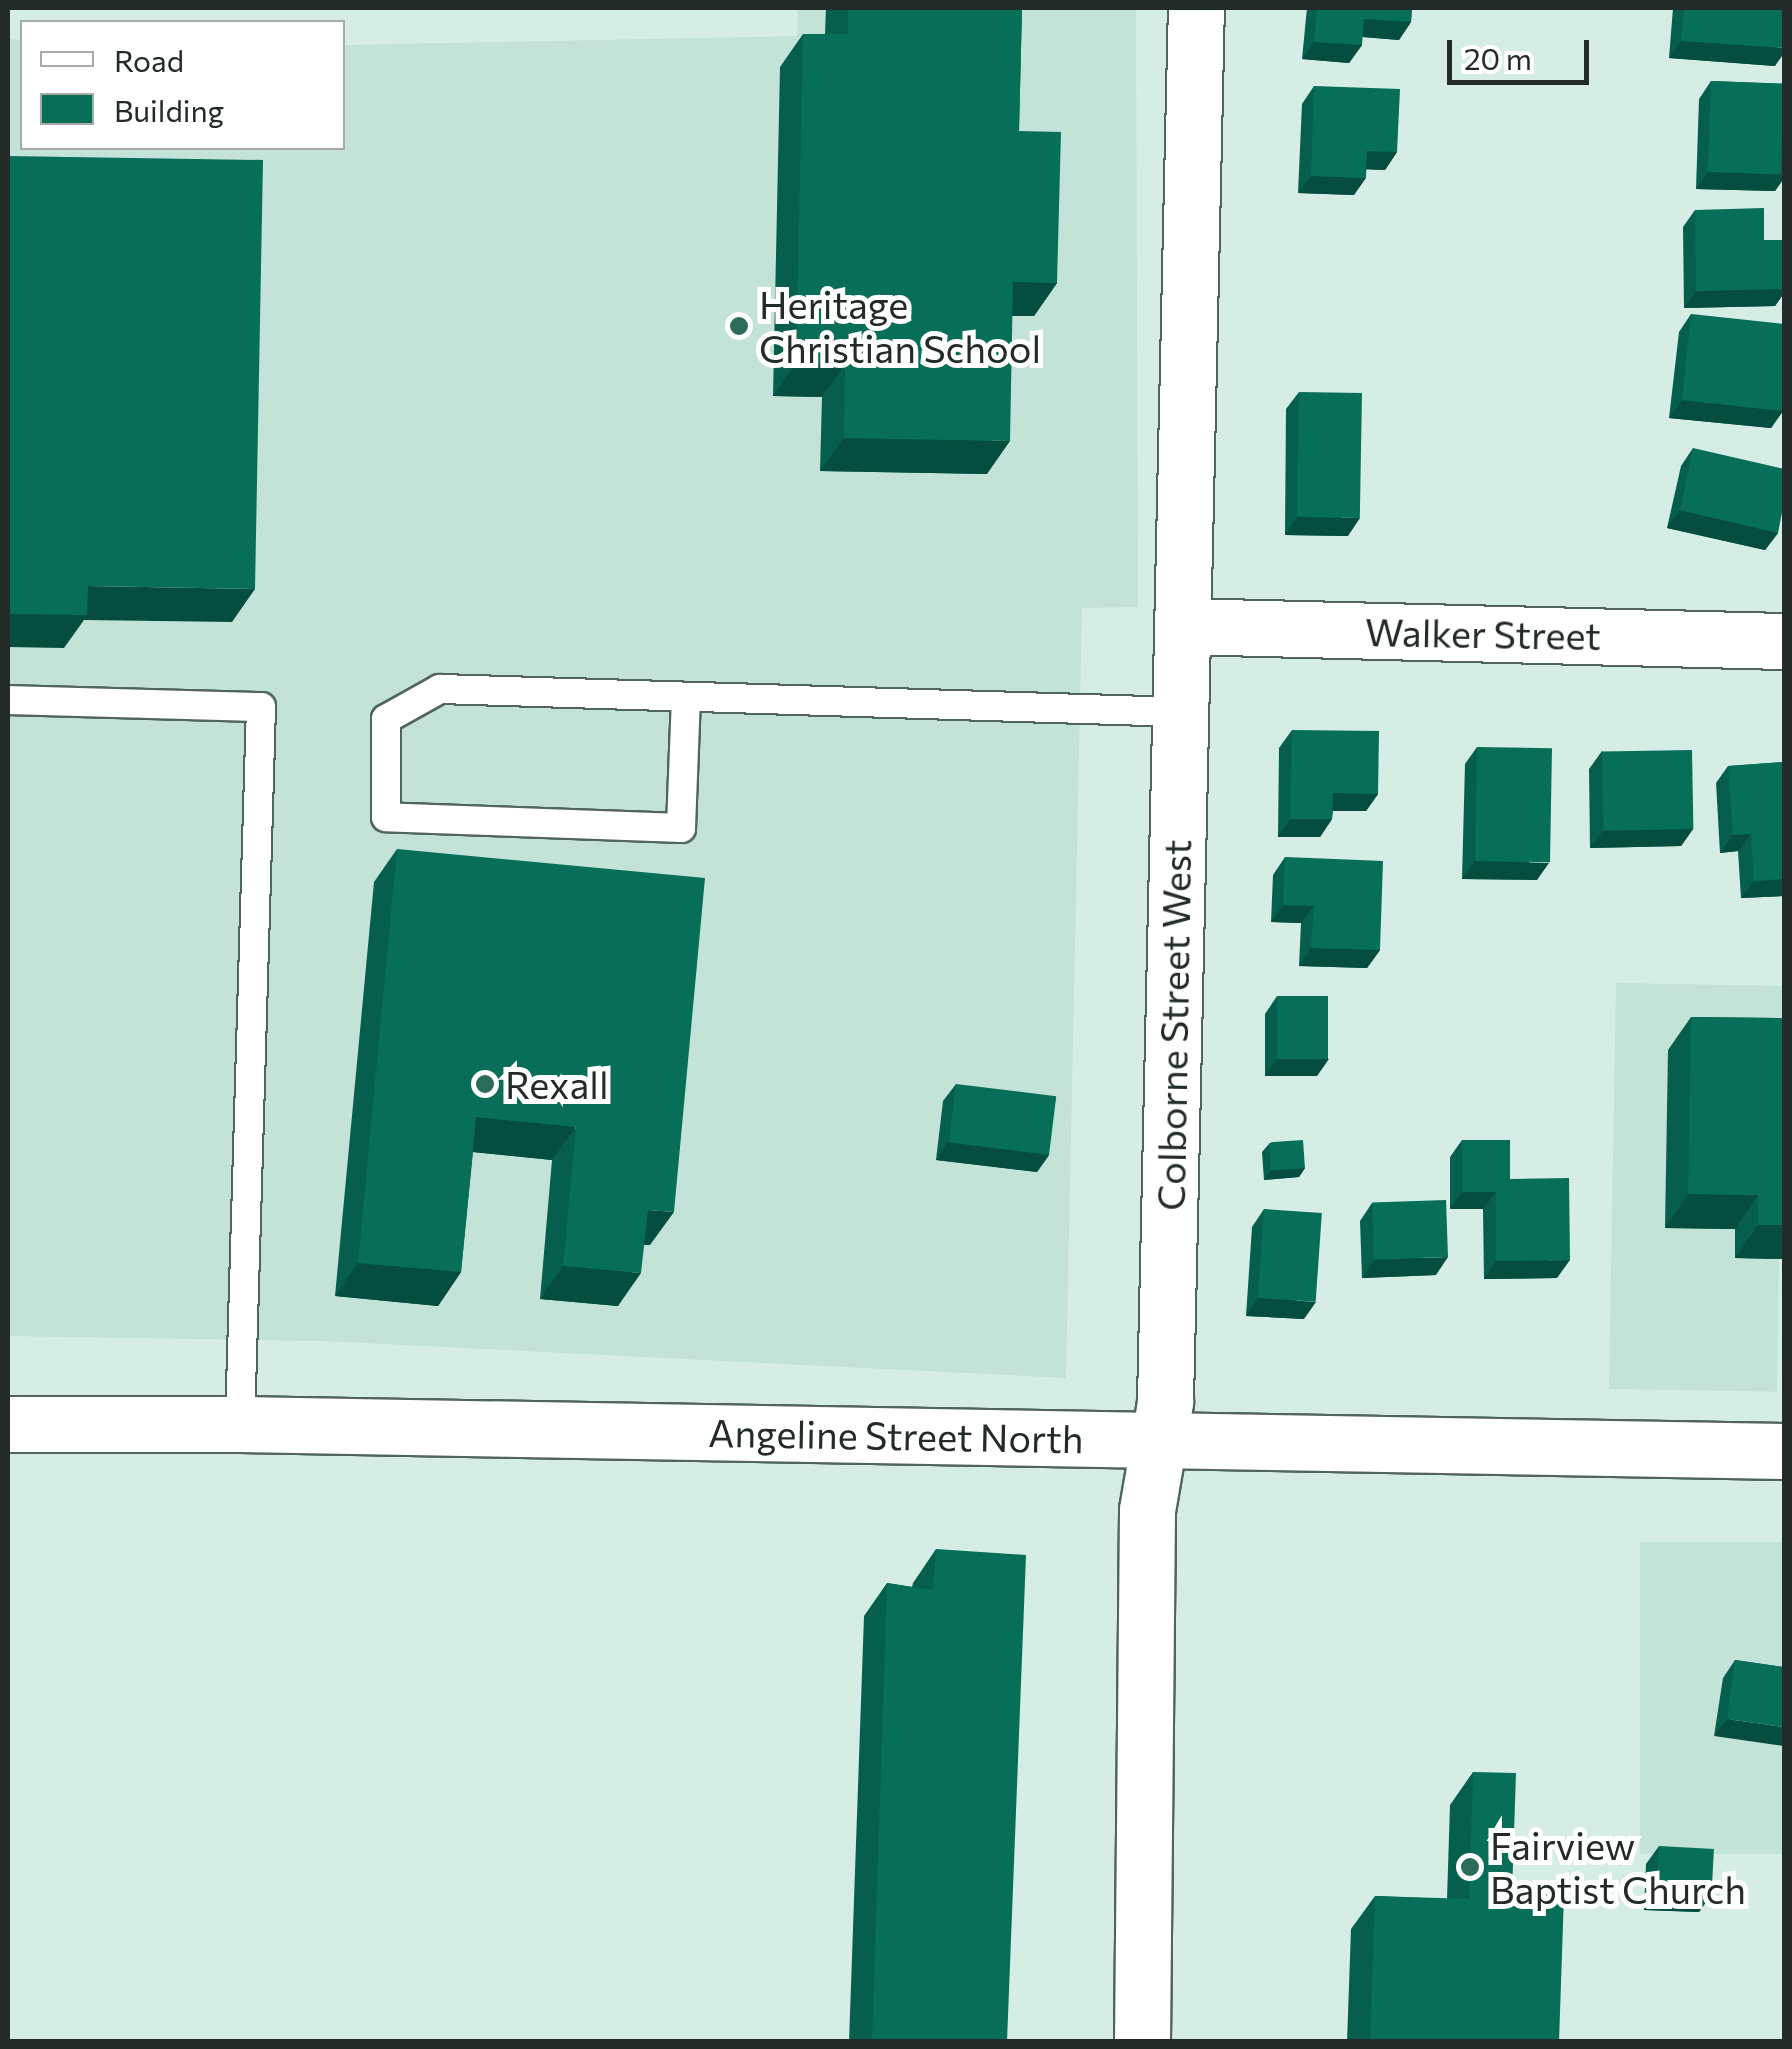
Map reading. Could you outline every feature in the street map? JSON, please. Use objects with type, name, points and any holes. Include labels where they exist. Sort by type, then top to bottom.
[{"type":"main road","name":"Colborne Street West","points":[[1142,2042],[1147,1510],[1165,1401],[1196,8]]},
{"type":"main road","name":"Walker Street","points":[[1182,626],[1784,641]]},
{"type":"main road","name":"Angeline Street North","points":[[8,1424],[240,1424],[1784,1451]]},
{"type":"lane","points":[[686,697],[681,828],[386,817],[386,718],[440,689],[1180,712]]},
{"type":"lane","points":[[8,700],[261,707],[240,1424]]},
{"type":"shaded area","points":[[798,8],[1136,8],[1138,607],[1082,608],[1066,1378],[322,1341],[8,1336],[8,39],[20,40],[20,150],[345,150],[345,45],[797,36]]},
{"type":"shaded area","points":[[1616,983],[1784,986],[1777,1392],[1609,1389]]},
{"type":"shaded area","points":[[1640,1542],[1784,1542],[1784,1854],[1640,1854]]},
{"type":"building","points":[[848,8],[1022,8],[1019,131],[1061,132],[1057,283],[1013,282],[1010,441],[844,438],[845,364],[796,363],[803,34],[848,34]]},
{"type":"building","points":[[1317,8],[1412,8],[1411,22],[1364,19],[1362,45],[1314,42]]},
{"type":"building","points":[[1684,8],[1784,8],[1784,48],[1681,41]]},
{"type":"building","points":[[1711,81],[1784,84],[1781,174],[1708,172]]},
{"type":"building","points":[[1314,86],[1400,89],[1397,152],[1367,151],[1366,178],[1311,176]]},
{"type":"building","points":[[8,156],[263,160],[255,589],[88,586],[87,615],[8,614]]},
{"type":"building","points":[[1764,208],[1764,240],[1784,240],[1784,289],[1696,291],[1695,210]]},
{"type":"building","points":[[1691,314],[1784,324],[1783,411],[1682,400]]},
{"type":"building","points":[[1299,392],[1362,393],[1360,518],[1297,517]]},
{"type":"building","points":[[1693,448],[1784,469],[1784,502],[1778,533],[1680,510]]},
{"type":"building","points":[[1292,730],[1379,731],[1378,794],[1333,793],[1332,819],[1290,819]]},
{"type":"building","points":[[1477,747],[1552,748],[1550,862],[1475,861]]},
{"type":"building","points":[[1692,750],[1693,829],[1603,831],[1602,752]]},
{"type":"building","points":[[1784,762],[1784,879],[1754,881],[1751,834],[1733,835],[1728,766]]},
{"type":"building","points":[[397,849],[705,878],[674,1212],[648,1210],[641,1273],[563,1266],[576,1127],[476,1117],[461,1272],[358,1263]]},
{"type":"building","points":[[1285,857],[1383,861],[1380,950],[1311,948],[1314,906],[1283,905]]},
{"type":"building","points":[[1277,996],[1328,996],[1328,1059],[1277,1059]]},
{"type":"building","points":[[1691,1017],[1784,1018],[1784,1225],[1758,1225],[1758,1195],[1688,1194]]},
{"type":"building","points":[[956,1084],[1056,1096],[1049,1155],[949,1143]]},
{"type":"building","points":[[1303,1140],[1305,1168],[1271,1170],[1269,1142]]},
{"type":"building","points":[[1462,1140],[1510,1140],[1510,1179],[1569,1178],[1570,1260],[1496,1261],[1496,1192],[1462,1192]]},
{"type":"building","points":[[1446,1200],[1448,1257],[1374,1260],[1372,1203]]},
{"type":"building","points":[[1264,1209],[1322,1213],[1316,1302],[1258,1298]]},
{"type":"building","points":[[936,1549],[1026,1555],[1007,2042],[872,2042],[887,1583],[933,1590]]},
{"type":"building","points":[[1735,1660],[1784,1667],[1784,1727],[1727,1719]]},
{"type":"building","name":"Fairview Baptist Church","points":[[1473,1772],[1516,1773],[1512,1894],[1564,1895],[1559,2042],[1370,2042],[1375,1896],[1469,1899]]},
{"type":"building","points":[[1659,1846],[1714,1849],[1712,1895],[1657,1892]]},
{"type":"place","name":"Heritage Christian School","points":[[739,326]]},
{"type":"place","name":"Rexall","points":[[485,1084]]},
{"type":"place","name":"Fairview Baptist Church","points":[[1470,1867]]}]
